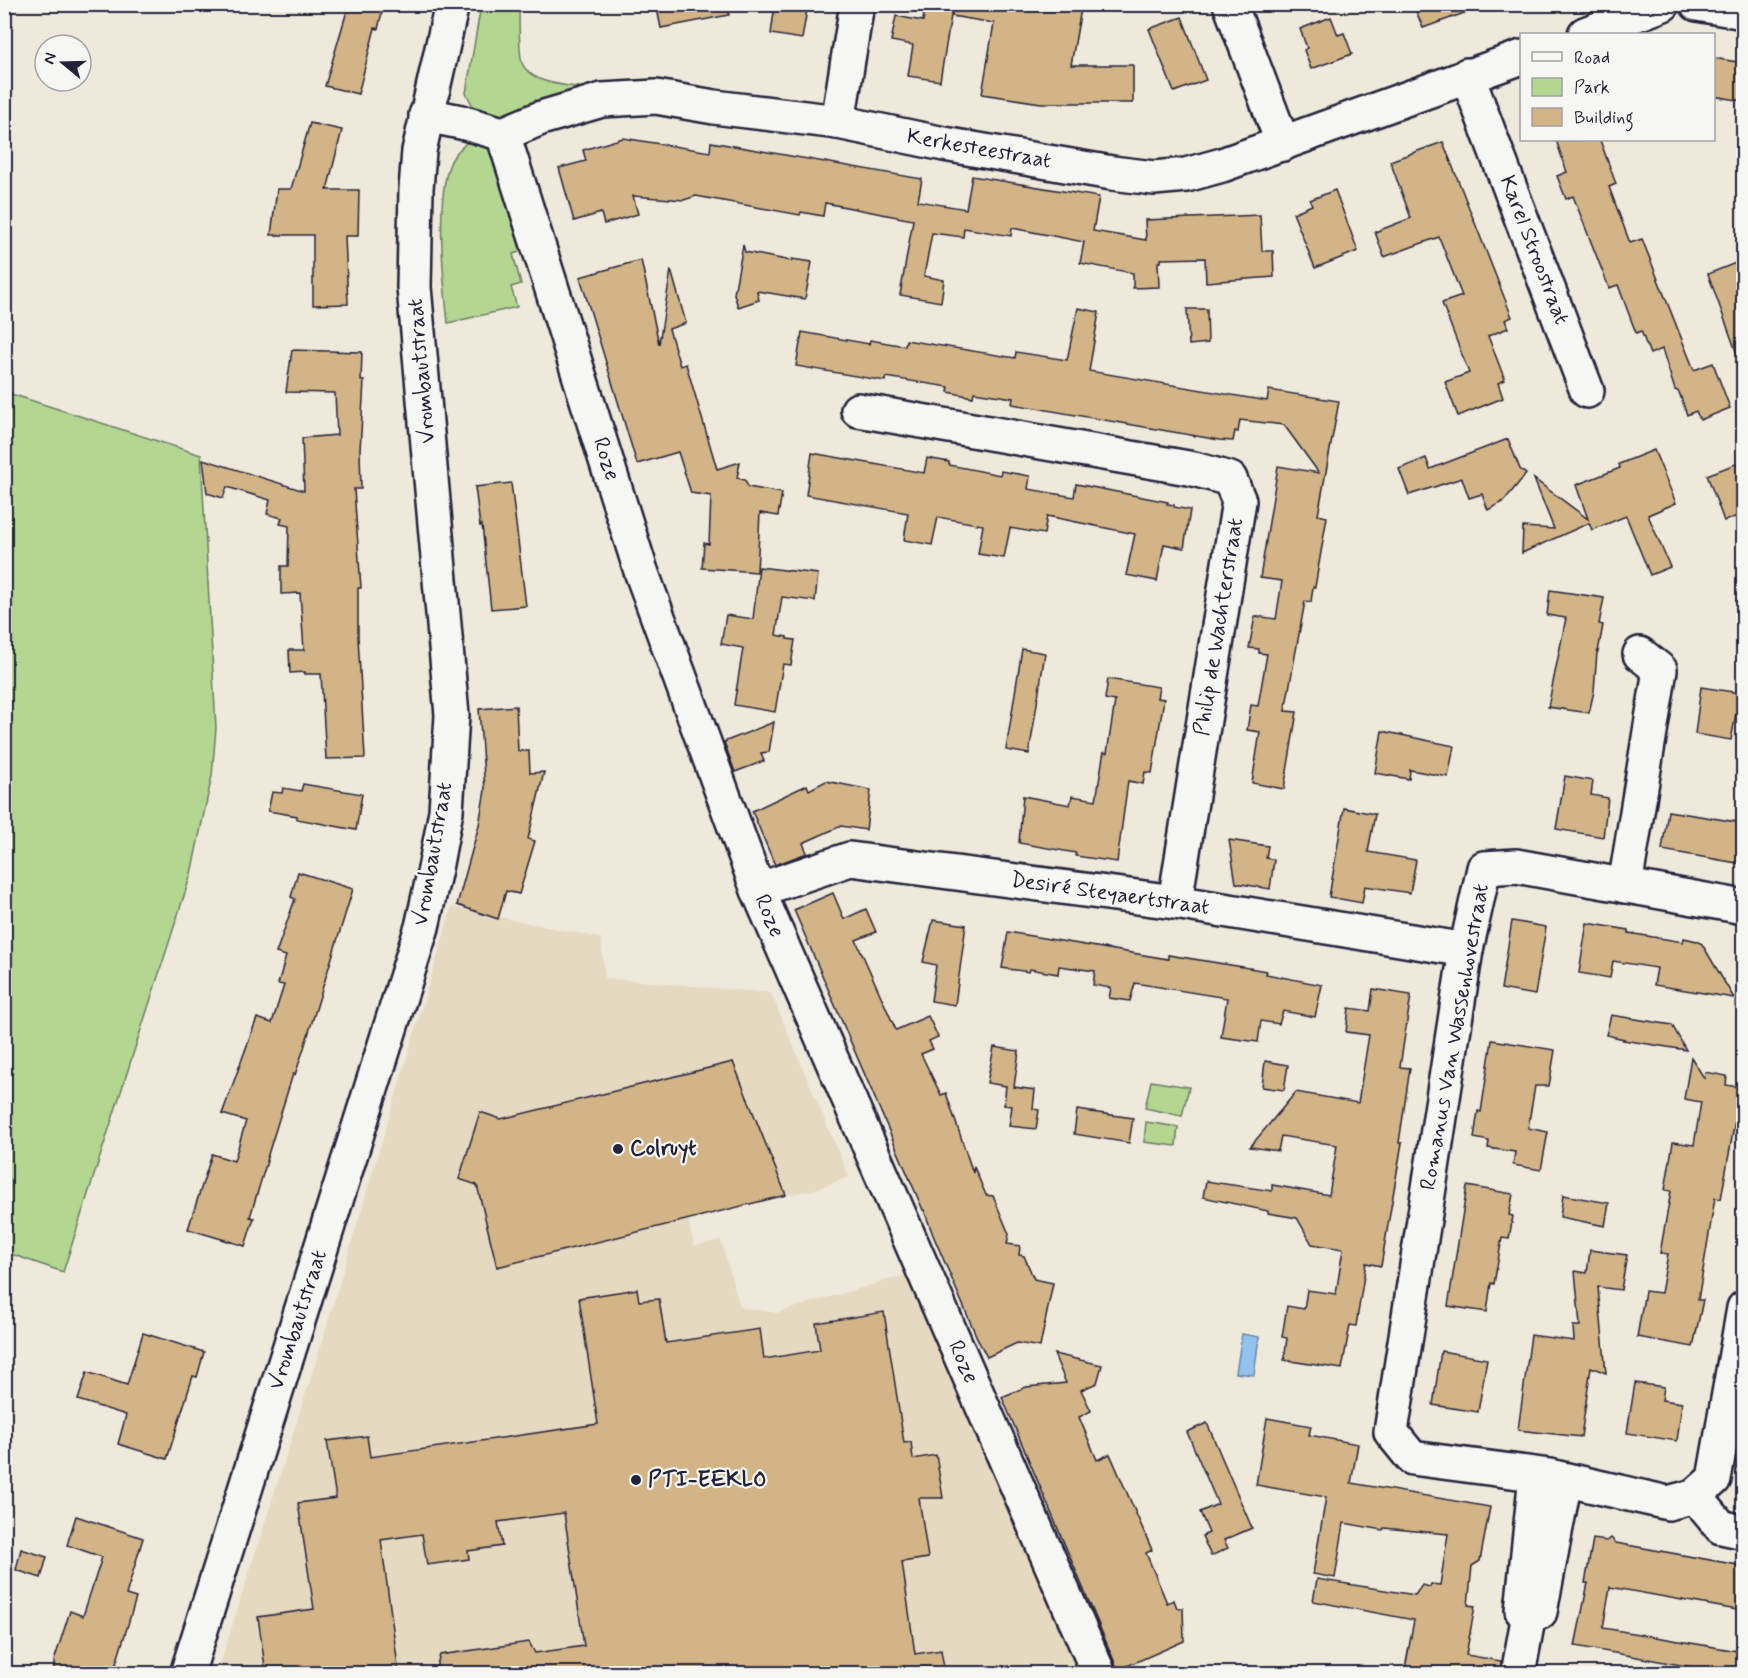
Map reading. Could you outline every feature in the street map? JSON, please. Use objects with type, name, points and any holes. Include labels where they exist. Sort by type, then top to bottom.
[{"type":"street","name":"Vrombautstraat","points":[[187,1674],[422,927],[446,811],[452,715],[414,287],[419,151],[452,4]]},
{"type":"street","points":[[838,122],[857,4]]},
{"type":"street","points":[[1230,4],[1283,144]]},
{"type":"street","points":[[1588,33],[1663,4]]},
{"type":"street","points":[[1697,4],[1743,12]]},
{"type":"street","name":"Kerkesteestraat","points":[[503,134],[541,118],[602,100],[656,97],[714,107],[838,122],[944,144],[1154,178],[1186,175],[1283,144],[1520,57]]},
{"type":"street","name":"Karel Stroostraat","points":[[1467,75],[1587,391]]},
{"type":"street","points":[[426,116],[461,122],[503,134]]},
{"type":"street","name":"Roze","points":[[503,134],[641,571],[758,890],[1099,1674]]},
{"type":"street","name":"Philip de Wachterstraat","points":[[858,410],[1194,469],[1230,478],[1239,501],[1175,902]]},
{"type":"street","points":[[1625,886],[1660,670],[1640,654]]},
{"type":"street","name":"Desiré Steyaertstraat","points":[[758,890],[850,859],[1175,902],[1466,950]]},
{"type":"street","name":"Romanus Van Wassenhovestraat","points":[[1551,1477],[1412,1458],[1391,1432],[1466,950],[1484,868],[1516,866],[1743,907]]},
{"type":"street","points":[[1518,1674],[1529,1614],[1522,1611],[1551,1477],[1668,1503],[1695,1496],[1714,1479],[1743,1308]]},
{"type":"street","points":[[1695,1496],[1721,1527],[1743,1532]]},
{"type":"shaded area","points":[[452,907],[601,938],[605,978],[771,993],[849,1177],[813,1190],[688,1219],[694,1246],[721,1240],[740,1307],[776,1313],[922,1270],[1084,1673],[217,1674],[321,1345]]},
{"type":"green space","points":[[481,5],[519,5],[520,52],[526,69],[546,81],[578,87],[556,103],[515,121],[491,116],[474,108],[466,93]]},
{"type":"green space","points":[[467,142],[495,151],[529,249],[513,254],[521,284],[511,287],[517,307],[448,323],[442,237],[444,190],[454,156]]},
{"type":"green space","points":[[5,392],[201,455],[216,728],[212,776],[191,874],[63,1272],[5,1252]]},
{"type":"green space","points":[[1151,1081],[1189,1087],[1182,1116],[1145,1108]]},
{"type":"green space","points":[[1146,1122],[1178,1127],[1176,1146],[1144,1142]]},
{"type":"water","points":[[1242,1334],[1259,1337],[1254,1375],[1236,1373]]},
{"type":"building","points":[[349,4],[384,4],[378,29],[375,28],[358,94],[325,86]]},
{"type":"building","points":[[656,4],[728,4],[729,15],[661,28]]},
{"type":"building","points":[[775,4],[808,4],[802,39],[771,34]]},
{"type":"building","points":[[925,4],[953,4],[940,81],[908,76],[913,45],[891,41],[896,16],[923,21]]},
{"type":"building","points":[[953,4],[1060,4],[1081,9],[1071,65],[1133,65],[1133,103],[1041,103],[982,94],[994,23],[952,16]]},
{"type":"building","points":[[1413,4],[1481,4],[1481,7],[1423,28]]},
{"type":"building","points":[[1182,17],[1206,80],[1174,92],[1149,29]]},
{"type":"building","points":[[1331,17],[1338,35],[1344,33],[1352,54],[1311,69],[1300,29]]},
{"type":"building","points":[[1715,58],[1743,63],[1743,101],[1715,96]]},
{"type":"building","points":[[310,123],[342,130],[327,190],[359,190],[358,236],[345,236],[348,304],[313,305],[313,235],[271,235],[277,189],[291,189]]},
{"type":"building","points":[[623,138],[710,152],[711,142],[922,179],[918,201],[966,209],[972,176],[1099,197],[1093,231],[1146,240],[1145,220],[1260,215],[1262,251],[1273,251],[1274,277],[1206,282],[1205,258],[1161,259],[1161,262],[1158,262],[1159,287],[1133,288],[1133,273],[1080,263],[1084,242],[1012,228],[1011,236],[964,228],[963,237],[932,233],[924,276],[944,280],[941,302],[900,295],[913,220],[825,203],[823,216],[801,212],[800,215],[696,196],[684,200],[633,196],[638,214],[604,224],[601,213],[574,221],[559,168],[586,161],[583,150]]},
{"type":"building","points":[[1556,141],[1600,141],[1616,184],[1609,187],[1630,243],[1642,239],[1694,370],[1713,363],[1730,408],[1700,420],[1696,411],[1687,415],[1679,392],[1675,390],[1662,349],[1650,354],[1641,331],[1636,333],[1618,285],[1609,288],[1573,196],[1566,199],[1557,176],[1567,172]]},
{"type":"building","points":[[1443,142],[1512,317],[1505,320],[1508,328],[1488,336],[1505,380],[1498,383],[1503,398],[1458,416],[1445,382],[1469,373],[1442,303],[1462,296],[1439,237],[1384,257],[1375,232],[1411,218],[1390,161]]},
{"type":"building","points":[[1335,190],[1358,251],[1315,268],[1293,213],[1312,205],[1310,200]]},
{"type":"building","points":[[743,245],[745,252],[792,261],[792,259],[812,262],[805,299],[757,291],[759,300],[738,307],[734,294]]},
{"type":"building","points":[[641,260],[659,344],[671,270],[686,323],[669,329],[680,366],[686,364],[717,469],[740,462],[737,478],[745,480],[748,487],[782,493],[778,516],[760,513],[757,572],[702,568],[704,543],[709,544],[711,496],[691,493],[678,452],[637,464],[580,277]]},
{"type":"building","points":[[1743,260],[1743,364],[1741,365],[1708,274]]},
{"type":"building","points":[[1078,308],[1099,312],[1089,371],[1267,401],[1269,390],[1339,401],[1318,515],[1327,517],[1315,587],[1313,587],[1311,602],[1305,601],[1285,711],[1297,712],[1284,789],[1252,783],[1260,732],[1247,730],[1251,705],[1258,706],[1267,654],[1259,653],[1259,649],[1249,648],[1255,616],[1276,619],[1282,581],[1260,578],[1278,466],[1319,473],[1284,425],[1240,420],[1238,432],[1235,431],[1233,441],[1219,440],[1012,404],[1013,398],[974,392],[973,397],[948,392],[949,387],[886,377],[885,381],[796,366],[802,332],[869,344],[870,340],[905,346],[906,340],[1015,358],[1016,352],[1067,360]]},
{"type":"building","points":[[1187,309],[1207,309],[1208,343],[1189,345]]},
{"type":"building","points":[[292,350],[362,352],[361,381],[364,381],[360,450],[361,489],[354,489],[361,588],[358,588],[358,637],[365,758],[326,759],[321,674],[290,673],[289,650],[304,650],[300,593],[281,594],[281,566],[288,566],[289,526],[280,524],[282,518],[267,514],[270,500],[227,487],[223,498],[207,493],[203,459],[304,491],[302,438],[337,435],[335,393],[286,392]]},
{"type":"building","points":[[1508,439],[1520,469],[1526,474],[1504,501],[1488,510],[1482,494],[1469,498],[1462,478],[1409,495],[1399,469],[1426,458],[1430,469]]},
{"type":"building","points":[[1654,450],[1676,503],[1648,515],[1670,567],[1650,575],[1626,516],[1592,530],[1589,523],[1522,553],[1523,527],[1554,529],[1534,479],[1588,519],[1576,485],[1620,468],[1619,464]]},
{"type":"building","points":[[812,453],[924,473],[927,458],[949,462],[949,465],[1000,475],[1001,471],[1030,476],[1028,489],[1074,497],[1076,484],[1168,502],[1167,504],[1174,505],[1174,507],[1190,510],[1184,548],[1164,544],[1157,581],[1126,575],[1135,534],[1047,516],[1044,534],[1010,528],[1004,558],[978,554],[983,525],[938,517],[932,545],[904,540],[908,513],[806,495]]},
{"type":"building","points":[[1743,461],[1743,514],[1724,521],[1707,475]]},
{"type":"building","points":[[511,483],[526,606],[491,609],[482,525],[480,526],[475,487]]},
{"type":"building","points":[[759,567],[818,574],[815,601],[782,597],[776,635],[795,640],[791,665],[783,664],[775,712],[734,705],[743,648],[721,644],[726,615],[753,619]]},
{"type":"building","points":[[1550,590],[1604,598],[1599,624],[1603,625],[1589,713],[1548,707],[1566,618],[1547,615]]},
{"type":"building","points":[[1022,649],[1045,653],[1029,754],[1006,750]]},
{"type":"building","points":[[1108,679],[1159,687],[1157,698],[1164,699],[1152,773],[1145,772],[1143,784],[1128,781],[1117,862],[1075,856],[1076,853],[1019,843],[1023,796],[1070,805],[1072,796],[1096,800],[1104,752],[1107,753],[1115,701],[1105,699]]},
{"type":"building","points":[[1701,687],[1740,693],[1731,740],[1695,734]]},
{"type":"building","points":[[516,706],[518,751],[529,751],[530,773],[544,772],[528,839],[535,841],[519,894],[506,891],[498,919],[457,905],[479,825],[485,790],[479,709]]},
{"type":"building","points":[[774,722],[769,752],[761,753],[764,761],[735,772],[724,742]]},
{"type":"building","points":[[1382,731],[1454,746],[1448,777],[1410,770],[1409,779],[1375,773]]},
{"type":"building","points":[[1565,776],[1593,781],[1591,795],[1608,798],[1603,837],[1556,829]]},
{"type":"building","points":[[826,781],[871,790],[866,830],[841,826],[803,843],[807,853],[775,865],[752,811],[807,785],[809,790]]},
{"type":"building","points":[[303,784],[362,794],[356,830],[268,811],[272,792],[282,793],[283,788],[301,791]]},
{"type":"building","points":[[1344,808],[1375,814],[1368,852],[1416,860],[1410,893],[1365,886],[1362,903],[1329,897]]},
{"type":"building","points":[[1668,811],[1743,823],[1743,864],[1662,850]]},
{"type":"building","points":[[1229,840],[1268,846],[1266,858],[1274,860],[1270,889],[1236,883]]},
{"type":"building","points":[[298,872],[353,889],[266,1161],[250,1217],[254,1218],[245,1246],[188,1229],[212,1154],[234,1161],[246,1121],[222,1114],[257,1018],[272,1023],[284,985],[278,984],[286,956],[276,953],[295,899],[291,897]]},
{"type":"building","points":[[833,893],[844,919],[866,909],[876,932],[856,940],[896,1030],[928,1016],[938,1037],[929,1041],[933,1049],[921,1054],[941,1095],[946,1093],[973,1173],[974,1167],[986,1195],[993,1196],[1009,1234],[1007,1244],[1020,1246],[1019,1255],[1024,1256],[1034,1279],[1053,1283],[1040,1347],[1017,1343],[987,1357],[978,1340],[794,910]]},
{"type":"building","points":[[933,920],[966,925],[955,1005],[931,1001],[936,965],[923,962]]},
{"type":"building","points":[[1512,921],[1546,927],[1535,995],[1501,989]]},
{"type":"building","points":[[1587,923],[1683,942],[1684,938],[1697,941],[1702,944],[1734,998],[1654,985],[1657,968],[1613,961],[1610,978],[1579,973]]},
{"type":"building","points":[[1008,932],[1168,959],[1168,955],[1267,971],[1266,974],[1322,985],[1315,1017],[1283,1011],[1279,1024],[1261,1021],[1258,1042],[1221,1037],[1227,998],[1135,983],[1130,1001],[1109,998],[1111,988],[1093,985],[1095,971],[1059,966],[1058,974],[1030,969],[1029,972],[1002,968]]},
{"type":"building","points":[[1373,989],[1411,995],[1400,1067],[1410,1068],[1399,1143],[1402,1143],[1381,1266],[1366,1263],[1356,1326],[1350,1325],[1342,1369],[1284,1360],[1287,1338],[1282,1337],[1287,1306],[1304,1309],[1307,1290],[1336,1294],[1343,1249],[1312,1244],[1297,1218],[1203,1197],[1206,1181],[1272,1191],[1272,1185],[1329,1195],[1337,1145],[1281,1136],[1278,1151],[1250,1147],[1296,1092],[1358,1103],[1369,1035],[1346,1032],[1349,1008],[1370,1011]]},
{"type":"building","points":[[1611,1015],[1672,1025],[1686,1050],[1606,1035]]},
{"type":"building","points":[[1492,1040],[1555,1050],[1549,1086],[1535,1086],[1528,1128],[1548,1132],[1541,1170],[1513,1165],[1515,1152],[1488,1148],[1489,1141],[1474,1138],[1478,1111],[1481,1112]]},
{"type":"building","points":[[994,1047],[1019,1051],[1014,1087],[1035,1090],[1033,1109],[1039,1110],[1036,1129],[1009,1126],[1012,1106],[1004,1105],[1006,1086],[987,1083]]},
{"type":"building","points":[[1691,1057],[1704,1078],[1705,1072],[1727,1076],[1726,1085],[1743,1088],[1743,1116],[1736,1115],[1721,1199],[1715,1198],[1698,1300],[1703,1300],[1693,1347],[1637,1337],[1645,1291],[1661,1293],[1668,1254],[1660,1253],[1671,1191],[1665,1190],[1673,1142],[1694,1145],[1701,1102],[1684,1099]]},
{"type":"building","points":[[1265,1061],[1288,1065],[1284,1090],[1262,1087]]},
{"type":"building","name":"Colruyt","points":[[733,1062],[786,1195],[497,1267],[477,1185],[459,1179],[480,1112],[501,1119]]},
{"type":"building","points":[[1077,1110],[1133,1118],[1129,1143],[1074,1134]]},
{"type":"building","points":[[1467,1186],[1513,1194],[1509,1215],[1513,1216],[1509,1239],[1502,1238],[1494,1284],[1491,1283],[1487,1312],[1448,1306]]},
{"type":"building","points":[[1563,1195],[1609,1203],[1605,1226],[1560,1217]]},
{"type":"building","points":[[1590,1250],[1627,1255],[1621,1290],[1598,1287],[1606,1373],[1591,1367],[1581,1437],[1518,1430],[1531,1335],[1574,1341],[1573,1326],[1580,1326],[1575,1271],[1587,1273]]},
{"type":"building","name":"PTI-EEKLO","points":[[637,1289],[639,1301],[659,1299],[666,1343],[760,1329],[764,1359],[820,1350],[816,1323],[884,1312],[904,1443],[911,1442],[913,1459],[936,1455],[943,1498],[919,1498],[928,1558],[902,1562],[915,1654],[941,1650],[945,1674],[434,1674],[440,1655],[529,1642],[535,1653],[584,1646],[564,1513],[498,1522],[502,1546],[468,1551],[469,1559],[427,1565],[422,1534],[381,1540],[399,1674],[266,1674],[258,1617],[314,1609],[298,1503],[336,1498],[327,1441],[367,1436],[370,1457],[598,1424],[579,1298]]},
{"type":"building","points":[[143,1333],[204,1352],[197,1377],[193,1376],[167,1459],[118,1444],[126,1415],[78,1400],[87,1372],[127,1385]]},
{"type":"building","points":[[1441,1351],[1487,1359],[1478,1412],[1433,1405]]},
{"type":"building","points":[[1054,1354],[1102,1365],[1097,1383],[1081,1390],[1091,1411],[1079,1417],[1097,1460],[1110,1454],[1152,1550],[1146,1553],[1167,1603],[1174,1600],[1177,1608],[1183,1608],[1184,1641],[1118,1670],[1002,1397],[1026,1387],[1066,1383]]},
{"type":"building","points":[[1635,1383],[1664,1387],[1662,1400],[1682,1403],[1677,1441],[1627,1433]]},
{"type":"building","points":[[1267,1418],[1311,1426],[1309,1435],[1358,1444],[1351,1483],[1490,1507],[1480,1561],[1472,1566],[1468,1605],[1475,1606],[1466,1655],[1501,1661],[1500,1674],[1404,1674],[1414,1620],[1313,1601],[1317,1579],[1415,1595],[1422,1585],[1430,1587],[1431,1584],[1440,1585],[1448,1534],[1384,1528],[1383,1530],[1344,1523],[1335,1578],[1313,1574],[1326,1497],[1256,1485]]},
{"type":"building","points":[[1207,1423],[1252,1528],[1224,1540],[1228,1548],[1211,1556],[1202,1536],[1209,1533],[1200,1512],[1218,1504],[1187,1432]]},
{"type":"building","points":[[76,1516],[143,1538],[126,1595],[136,1598],[113,1674],[66,1674],[54,1669],[54,1661],[70,1611],[83,1616],[102,1557],[67,1545]]},
{"type":"building","points":[[1611,1538],[1616,1543],[1743,1566],[1743,1611],[1610,1587],[1603,1628],[1743,1652],[1743,1674],[1731,1674],[1575,1646],[1588,1583],[1585,1583],[1593,1539],[1607,1541]]},
{"type":"building","points":[[21,1549],[47,1557],[41,1578],[16,1570]]},
{"type":"place","name":"Colruyt","points":[[618,1149]]},
{"type":"place","name":"PTI-EEKLO","points":[[636,1480]]}]
